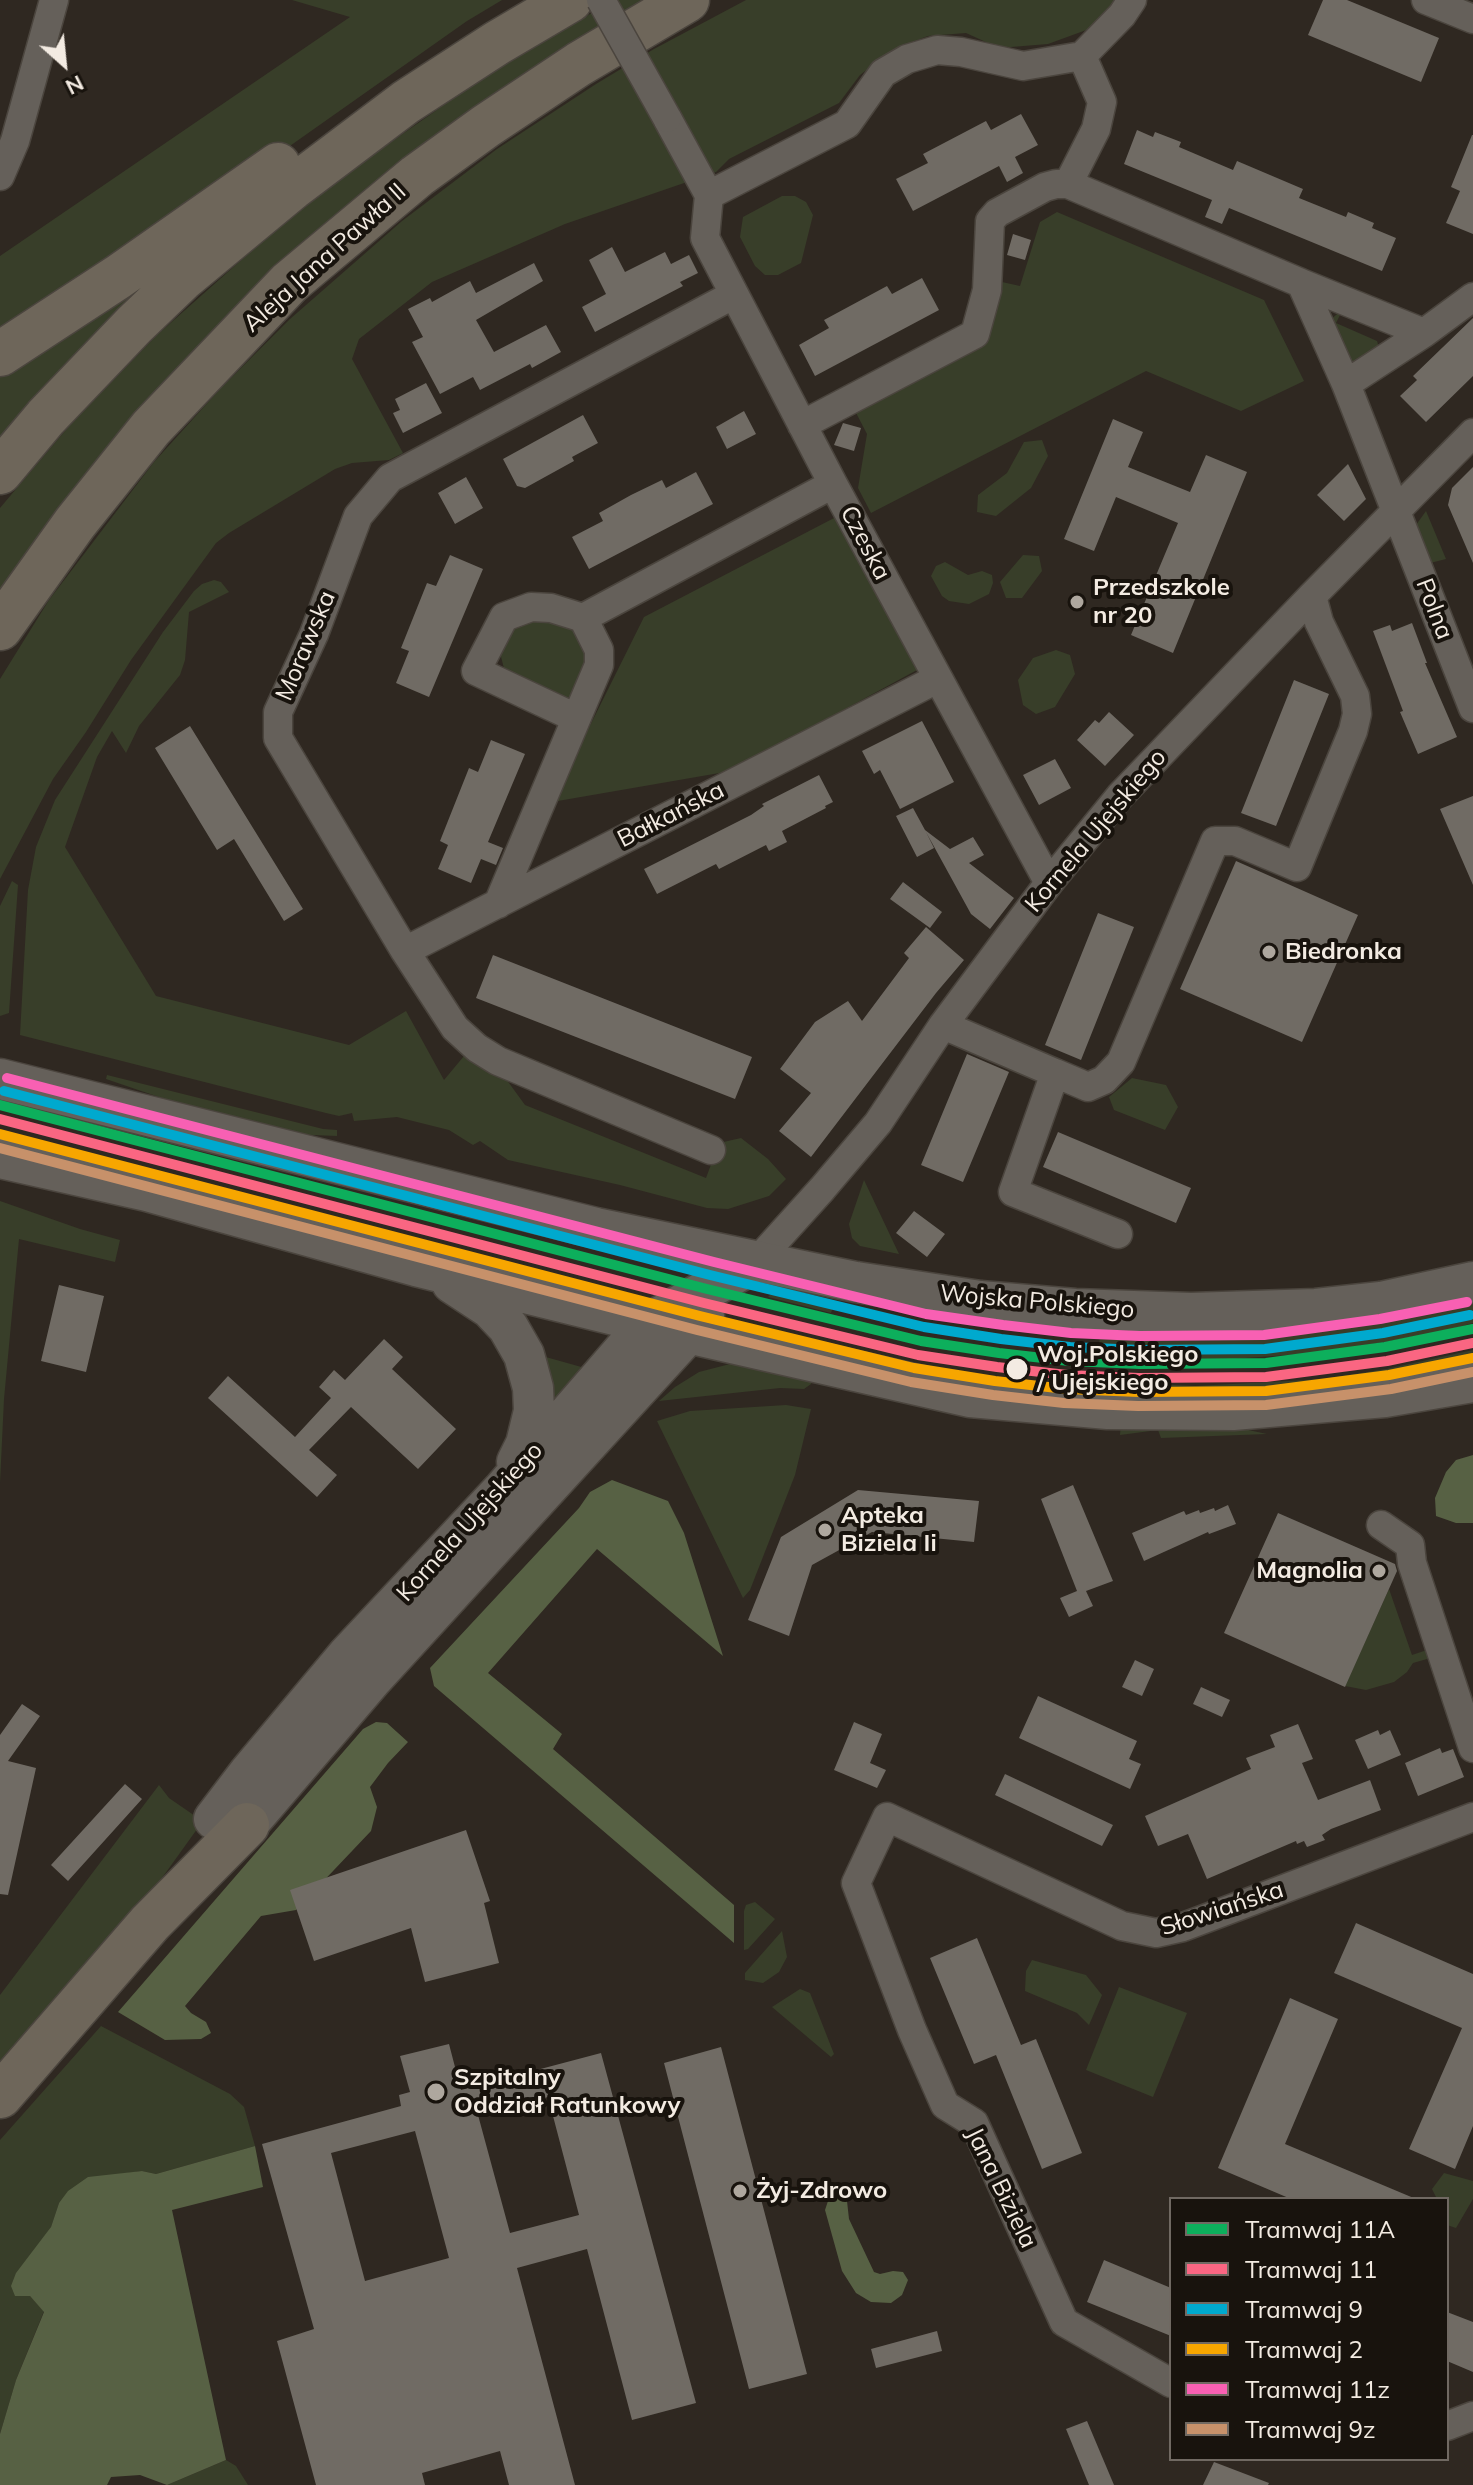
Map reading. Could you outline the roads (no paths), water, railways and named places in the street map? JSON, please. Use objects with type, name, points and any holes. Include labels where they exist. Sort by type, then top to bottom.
[{"type":"main road","points":[[0,354],[118,277],[333,127],[536,0]]},
{"type":"main road","points":[[0,472],[46,417],[182,279],[292,188],[406,102],[570,0]]},
{"type":"main road","name":"Aleja Jana Pawła II","points":[[0,628],[66,534],[151,428],[289,283],[417,176],[486,126],[579,64],[687,0]]},
{"type":"main road","points":[[0,2096],[150,1923],[230,1822]]},
{"type":"street","points":[[0,176],[15,141],[54,0]]},
{"type":"street","points":[[601,0],[709,195],[847,124],[883,73],[907,59],[937,50],[961,52],[1023,66],[1082,56],[1122,15],[1132,0]]},
{"type":"street","points":[[1426,0],[1473,19]]},
{"type":"street","points":[[1068,184],[1096,129],[1102,102],[1082,56]]},
{"type":"street","points":[[802,425],[975,334],[987,290],[990,221],[997,213],[1056,184],[1068,184],[1424,333]]},
{"type":"street","name":"Czeska","points":[[709,195],[705,238],[733,295],[1049,883]]},
{"type":"street","name":"Polna","points":[[1301,283],[1346,384],[1396,511],[1461,645],[1473,708]]},
{"type":"street","name":"Morawska","points":[[711,1150],[498,1061],[477,1048],[455,1028],[405,951],[278,738],[278,712],[314,634],[358,516],[390,478],[733,295]]},
{"type":"street","points":[[1346,384],[1473,297]]},
{"type":"street","name":"Kornela Ujejskiego","points":[[230,1822],[372,1679],[822,1189],[878,1123],[943,1025],[1049,883],[1120,796],[1473,433]]},
{"type":"street","points":[[576,718],[476,671],[504,617],[531,607],[551,608],[583,618],[833,484]]},
{"type":"street","points":[[943,1025],[1088,1087],[1104,1080],[1121,1062],[1215,841],[1235,841],[1297,867],[1353,731],[1357,714],[1355,696],[1319,622],[1312,596]]},
{"type":"street","points":[[498,904],[599,665],[599,650],[583,618]]},
{"type":"street","name":"Bałkańska","points":[[405,951],[937,679]]},
{"type":"street","points":[[1055,1073],[1013,1192],[1118,1234]]},
{"type":"street","name":"Wojska Polskiego","points":[[0,1079],[596,1228],[856,1282],[980,1301],[1147,1312],[1316,1309],[1381,1302],[1473,1282]]},
{"type":"street","points":[[0,1158],[147,1191],[416,1266],[688,1333],[970,1397],[1108,1409],[1202,1411],[1281,1407],[1398,1395],[1473,1382]]},
{"type":"street","name":"Kornela Ujejskiego","points":[[230,1822],[249,1773],[347,1656],[502,1491],[649,1323],[757,1261]]},
{"type":"street","points":[[416,1266],[477,1297],[508,1327],[524,1355],[533,1388],[531,1430],[502,1491]]},
{"type":"street","points":[[1381,1525],[1410,1545],[1412,1563],[1473,1748]]},
{"type":"street","name":"Słowiańska","points":[[887,1817],[1122,1926],[1156,1933],[1224,1912],[1473,1817]]},
{"type":"street","name":"Jana Biziela","points":[[887,1817],[856,1883],[912,2030],[945,2105],[974,2123],[1064,2322],[1169,2382]]},
{"type":"street","points":[[1449,2425],[1473,2416]]},
{"type":"tram line","name":"11z","points":[[7,1078],[926,1314],[1071,1333],[1264,1335],[1380,1319],[1467,1302]]},
{"type":"tram line","name":"9","points":[[4,1091],[710,1275],[924,1327],[1001,1339],[1070,1347],[1140,1350],[1265,1349],[1383,1333],[1470,1315]]},
{"type":"tram line","name":"11A","points":[[0,1105],[707,1289],[921,1341],[999,1353],[1069,1361],[1140,1364],[1266,1363],[1385,1347],[1473,1329]]},
{"type":"tram line","name":"11","points":[[0,1119],[704,1303],[918,1355],[1067,1375],[1266,1377],[1387,1361],[1473,1343]]},
{"type":"tram line","name":"2","points":[[0,1134],[700,1316],[914,1368],[995,1381],[1066,1389],[1139,1392],[1266,1391],[1389,1375],[1473,1358]]},
{"type":"tram line","name":"9z","points":[[0,1148],[697,1330],[911,1382],[993,1395],[1064,1403],[1138,1406],[1266,1405],[1391,1389],[1473,1372]]},
{"type":"place","name":"Przedszkole nr 20","points":[[1077,602]]},
{"type":"place","name":"Biedronka","points":[[1269,952]]},
{"type":"place","name":"Woj.Polskiego / Ujejskiego","points":[[1017,1369]]},
{"type":"place","name":"Apteka Biziela Ii","points":[[825,1530]]},
{"type":"place","name":"Magnolia","points":[[1379,1571]]},
{"type":"place","name":"Szpitalny Oddział Ratunkowy","points":[[436,2092]]},
{"type":"place","name":"Żyj-Zdrowo","points":[[740,2191]]}]
